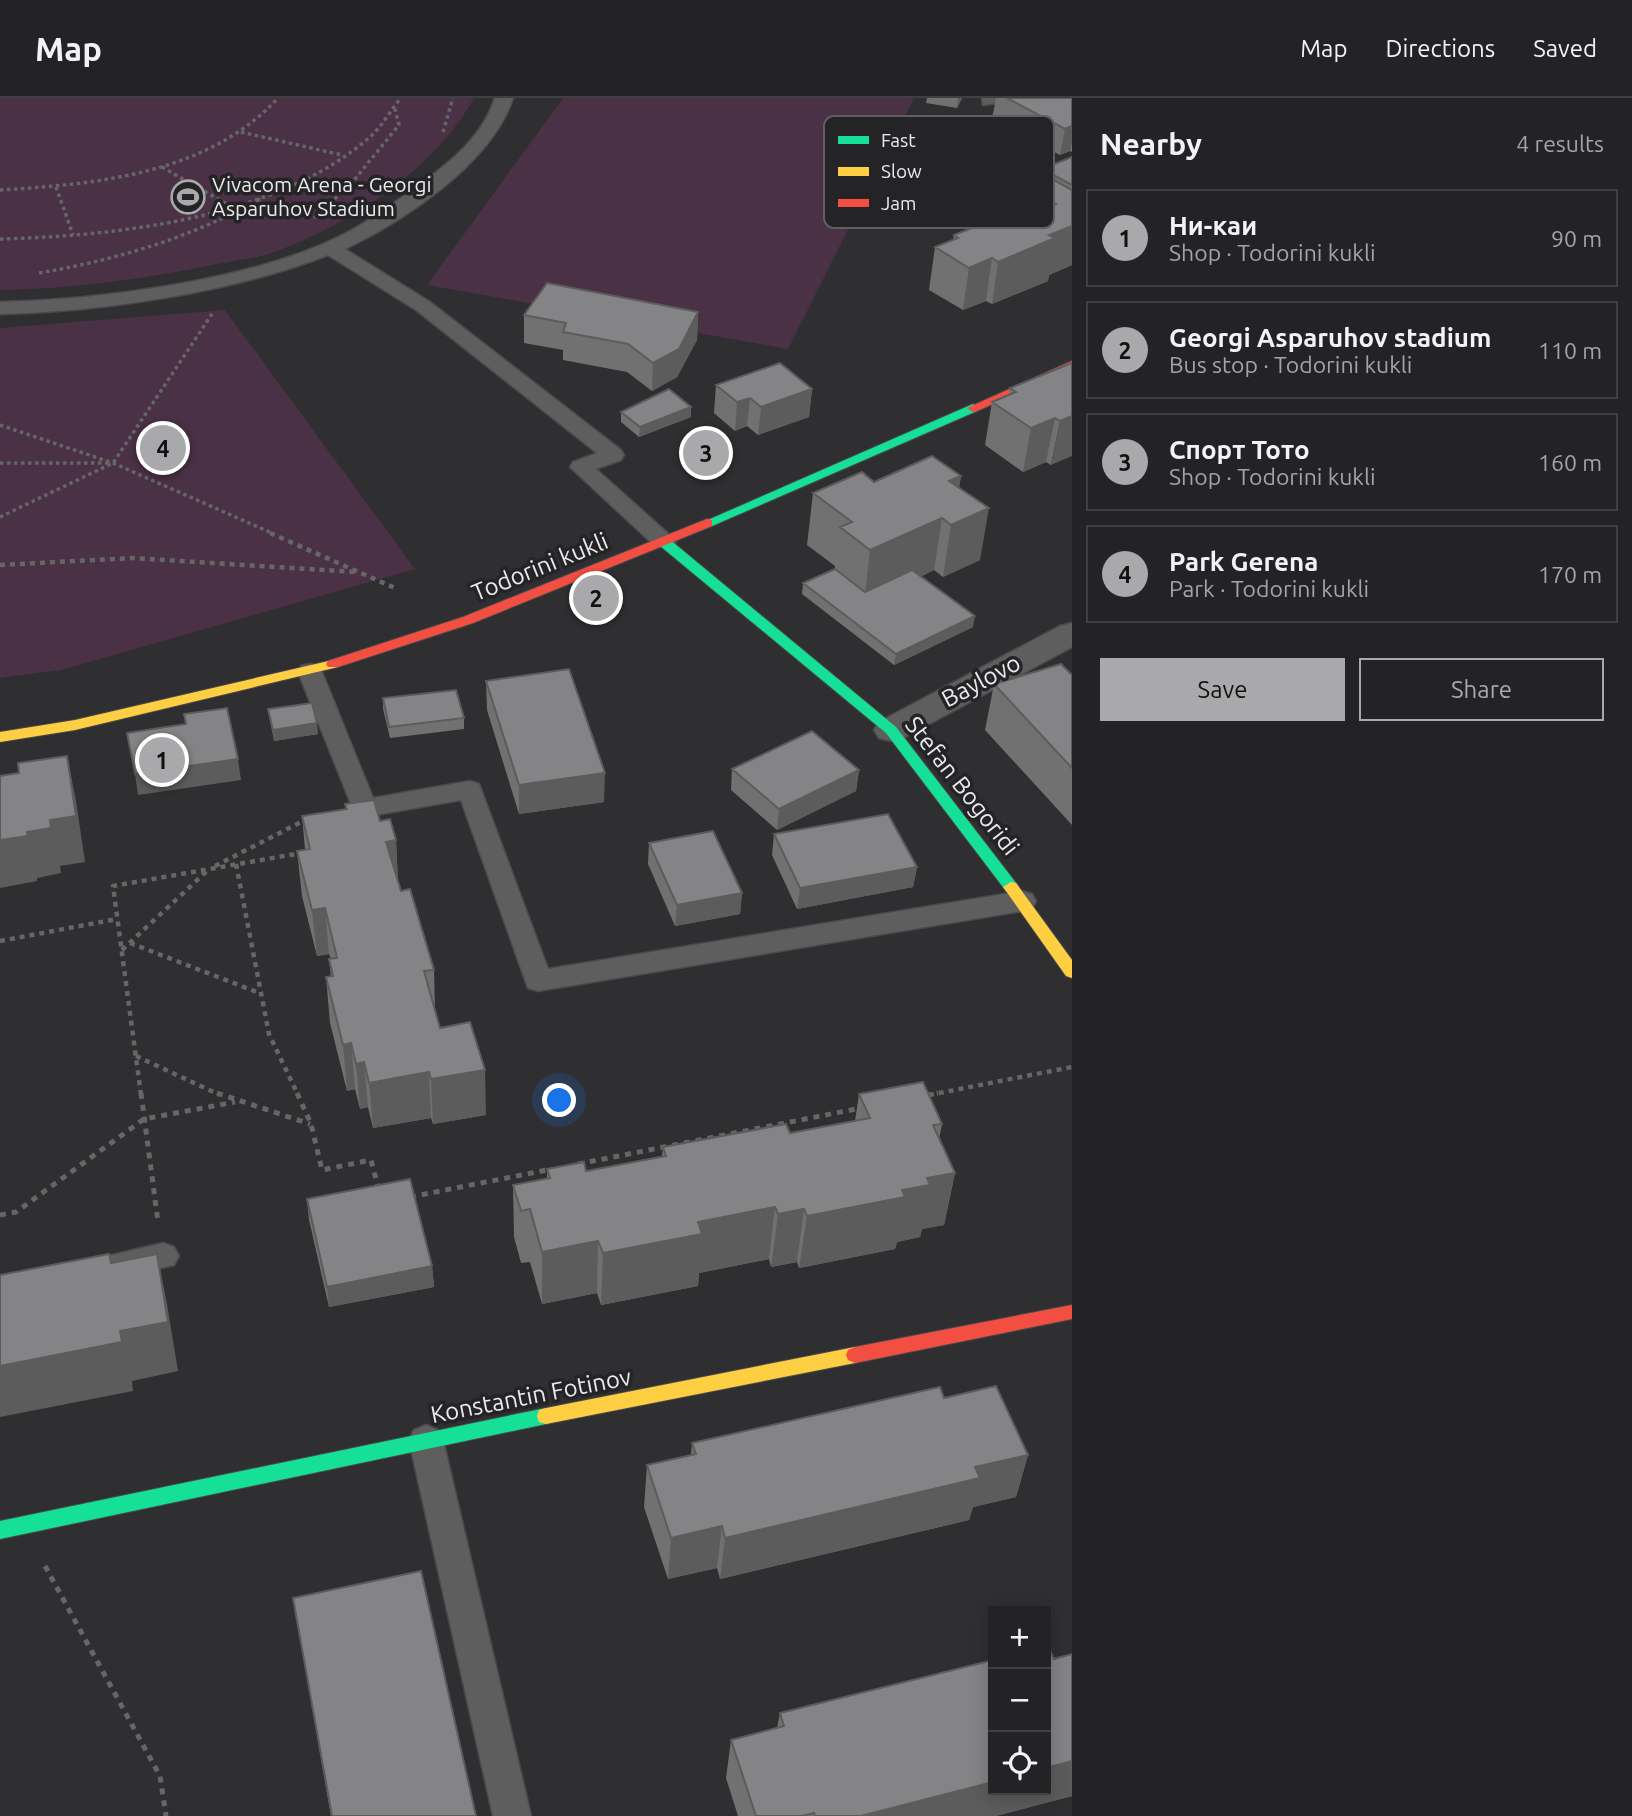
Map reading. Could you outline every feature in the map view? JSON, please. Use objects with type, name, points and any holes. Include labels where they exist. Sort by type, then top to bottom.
[{"type":"street","name":"Todorini kukli","points":[[0,737],[75,725],[310,672],[468,621],[664,542],[1072,365]]},
{"type":"street","name":"Stefan Bogoridi","points":[[664,542],[891,730],[1022,901],[1072,972]]},
{"type":"street","name":"Baylovo","points":[[891,730],[1072,633]]},
{"type":"street","name":"Konstantin Fotinov","points":[[0,1530],[426,1440],[1072,1312]]},
{"type":"lane","points":[[0,308],[93,302],[235,279],[330,248],[417,195],[453,168],[481,141],[500,112],[504,98]]},
{"type":"lane","points":[[330,248],[424,306],[613,456],[581,467],[664,542]]},
{"type":"lane","points":[[310,672],[364,808],[470,790],[538,981],[1022,901]]},
{"type":"lane","points":[[95,1269],[163,1256]]},
{"type":"lane","points":[[426,1440],[512,1816]]},
{"type":"path","points":[[0,190],[57,187],[162,167],[209,150],[241,131],[268,113],[278,98]]},
{"type":"path","points":[[26,275],[104,263],[175,242],[231,217],[365,142],[395,109],[401,98]]},
{"type":"path","points":[[305,225],[350,185],[399,125],[395,109]]},
{"type":"path","points":[[241,131],[343,156]]},
{"type":"path","points":[[162,167],[230,205]]},
{"type":"path","points":[[57,187],[73,235]]},
{"type":"path","points":[[0,239],[121,231],[272,192]]},
{"type":"path","points":[[0,517],[113,463],[235,279]]},
{"type":"path","points":[[0,425],[113,463],[395,588]]},
{"type":"path","points":[[0,463],[113,463]]},
{"type":"path","points":[[0,565],[132,558],[359,572]]},
{"type":"path","points":[[121,951],[209,869],[308,819],[364,808]]},
{"type":"path","points":[[163,1256],[113,886],[304,852]]},
{"type":"path","points":[[236,864],[269,1034],[311,1125],[322,1170],[372,1160],[383,1203]]},
{"type":"path","points":[[0,941],[117,919]]},
{"type":"path","points":[[130,943],[262,994]]},
{"type":"path","points":[[136,1056],[235,1102],[311,1125]]},
{"type":"path","points":[[923,1096],[1072,1067]]},
{"type":"path","points":[[0,1215],[16,1212],[144,1119],[235,1102]]},
{"type":"path","points":[[572,1165],[869,1107]]},
{"type":"path","points":[[396,1200],[558,1168]]},
{"type":"path","points":[[23,1525],[160,1776],[166,1816]]},
{"type":"shaded area","name":"Vivacom Arena - Georgi Asparuhov Stadium","points":[[0,98],[474,98],[438,147],[390,190],[336,224],[280,250],[257,257],[136,279],[54,288],[0,290]]},
{"type":"shaded area","points":[[563,98],[914,98],[905,116],[824,116],[824,228],[849,228],[788,349],[427,285]]},
{"type":"shaded area","points":[[225,310],[415,569],[61,670],[0,678],[0,328]]},
{"type":"building","points":[[1007,98],[1072,98],[1072,126],[1065,129],[1054,123],[1054,116],[1041,116]]},
{"type":"building","points":[[1072,157],[1072,185],[1054,175],[1054,164]]},
{"type":"building","points":[[1054,180],[1072,190],[1072,226],[1049,235],[1055,238],[998,262],[992,258],[969,268],[935,247],[958,238],[954,235],[972,228],[1054,228]]},
{"type":"building","points":[[547,283],[698,312],[679,349],[653,363],[628,344],[563,332],[566,323],[524,315]]},
{"type":"building","points":[[780,363],[812,389],[761,407],[750,398],[737,402],[716,385]]},
{"type":"building","points":[[1072,363],[1072,416],[1060,421],[1055,418],[1031,428],[992,402],[1016,392],[1010,388]]},
{"type":"building","points":[[669,389],[691,407],[640,427],[621,412]]},
{"type":"building","points":[[709,432],[726,446],[704,454],[687,439]]},
{"type":"building","points":[[932,456],[961,476],[949,481],[989,508],[951,525],[942,518],[870,550],[840,527],[852,522],[813,493],[862,472],[874,482]]},
{"type":"building","points":[[835,569],[865,592],[912,570],[975,616],[896,654],[803,583]]},
{"type":"building","points":[[1061,664],[1072,675],[1072,768],[994,684]]},
{"type":"building","points":[[569,669],[605,773],[519,785],[486,681]]},
{"type":"building","points":[[456,690],[464,718],[389,727],[383,698]]},
{"type":"building","points":[[312,703],[317,723],[273,730],[268,709]]},
{"type":"building","points":[[227,708],[238,759],[135,774],[127,733],[186,724],[184,714]]},
{"type":"building","points":[[812,731],[859,770],[779,809],[732,769]]},
{"type":"building","points":[[67,756],[76,816],[50,820],[51,828],[27,832],[28,836],[0,840],[0,776],[19,773],[18,763]]},
{"type":"building","points":[[374,800],[380,821],[390,819],[396,840],[386,842],[401,891],[410,889],[434,970],[424,971],[440,1028],[470,1022],[485,1070],[431,1079],[429,1072],[369,1083],[364,1062],[356,1064],[351,1043],[343,1045],[326,977],[333,976],[329,959],[337,958],[325,908],[312,910],[297,851],[310,849],[302,816],[347,809],[345,804]]},
{"type":"building","points":[[888,814],[917,867],[800,888],[774,834]]},
{"type":"building","points":[[713,831],[742,893],[677,905],[649,843]]},
{"type":"building","points":[[923,1082],[942,1124],[933,1125],[955,1173],[927,1178],[930,1185],[902,1190],[905,1197],[807,1216],[804,1209],[778,1214],[775,1207],[698,1222],[702,1234],[603,1253],[598,1241],[542,1252],[530,1209],[521,1211],[513,1185],[550,1178],[547,1169],[584,1162],[586,1171],[666,1156],[663,1147],[786,1124],[790,1133],[870,1118],[859,1094]]},
{"type":"building","points":[[410,1179],[432,1266],[327,1287],[307,1199]]},
{"type":"building","points":[[109,1254],[111,1263],[157,1254],[168,1322],[120,1331],[122,1342],[0,1366],[0,1275]]},
{"type":"building","points":[[996,1386],[1028,1455],[975,1467],[980,1478],[725,1538],[722,1526],[671,1538],[647,1465],[696,1454],[692,1443],[940,1387],[944,1398]]},
{"type":"building","points":[[421,1571],[476,1816],[332,1816],[293,1598]]},
{"type":"building","points":[[1051,1652],[1054,1659],[1072,1654],[1072,1761],[1051,1767]]},
{"type":"building","points":[[988,1661],[988,1783],[861,1816],[815,1816],[814,1813],[802,1816],[756,1816],[731,1740],[784,1726],[780,1713]]},
{"type":"traffic: fast","points":[[707,523],[973,408]]},
{"type":"traffic: fast","points":[[664,542],[891,730],[1011,887]]},
{"type":"traffic: fast","points":[[0,1530],[546,1416]]},
{"type":"traffic: slow","points":[[0,737],[75,725],[333,664]]},
{"type":"traffic: slow","points":[[1011,887],[1072,972]]},
{"type":"traffic: slow","points":[[546,1416],[855,1355]]},
{"type":"traffic: jam","points":[[973,408],[1072,365]]},
{"type":"traffic: jam","points":[[333,664],[468,620],[707,523]]},
{"type":"traffic: jam","points":[[855,1355],[1072,1312]]},
{"type":"place","name":"Vivacom Arena - Georgi Asparuhov Stadium","points":[[188,197]]},
{"type":"place","name":"Park Gerena","points":[[163,448]]},
{"type":"place","name":"Спорт Тото","points":[[706,453]]},
{"type":"place","name":"Georgi Asparuhov stadium","points":[[596,598]]},
{"type":"place","name":"Ни-каи","points":[[162,760]]}]
